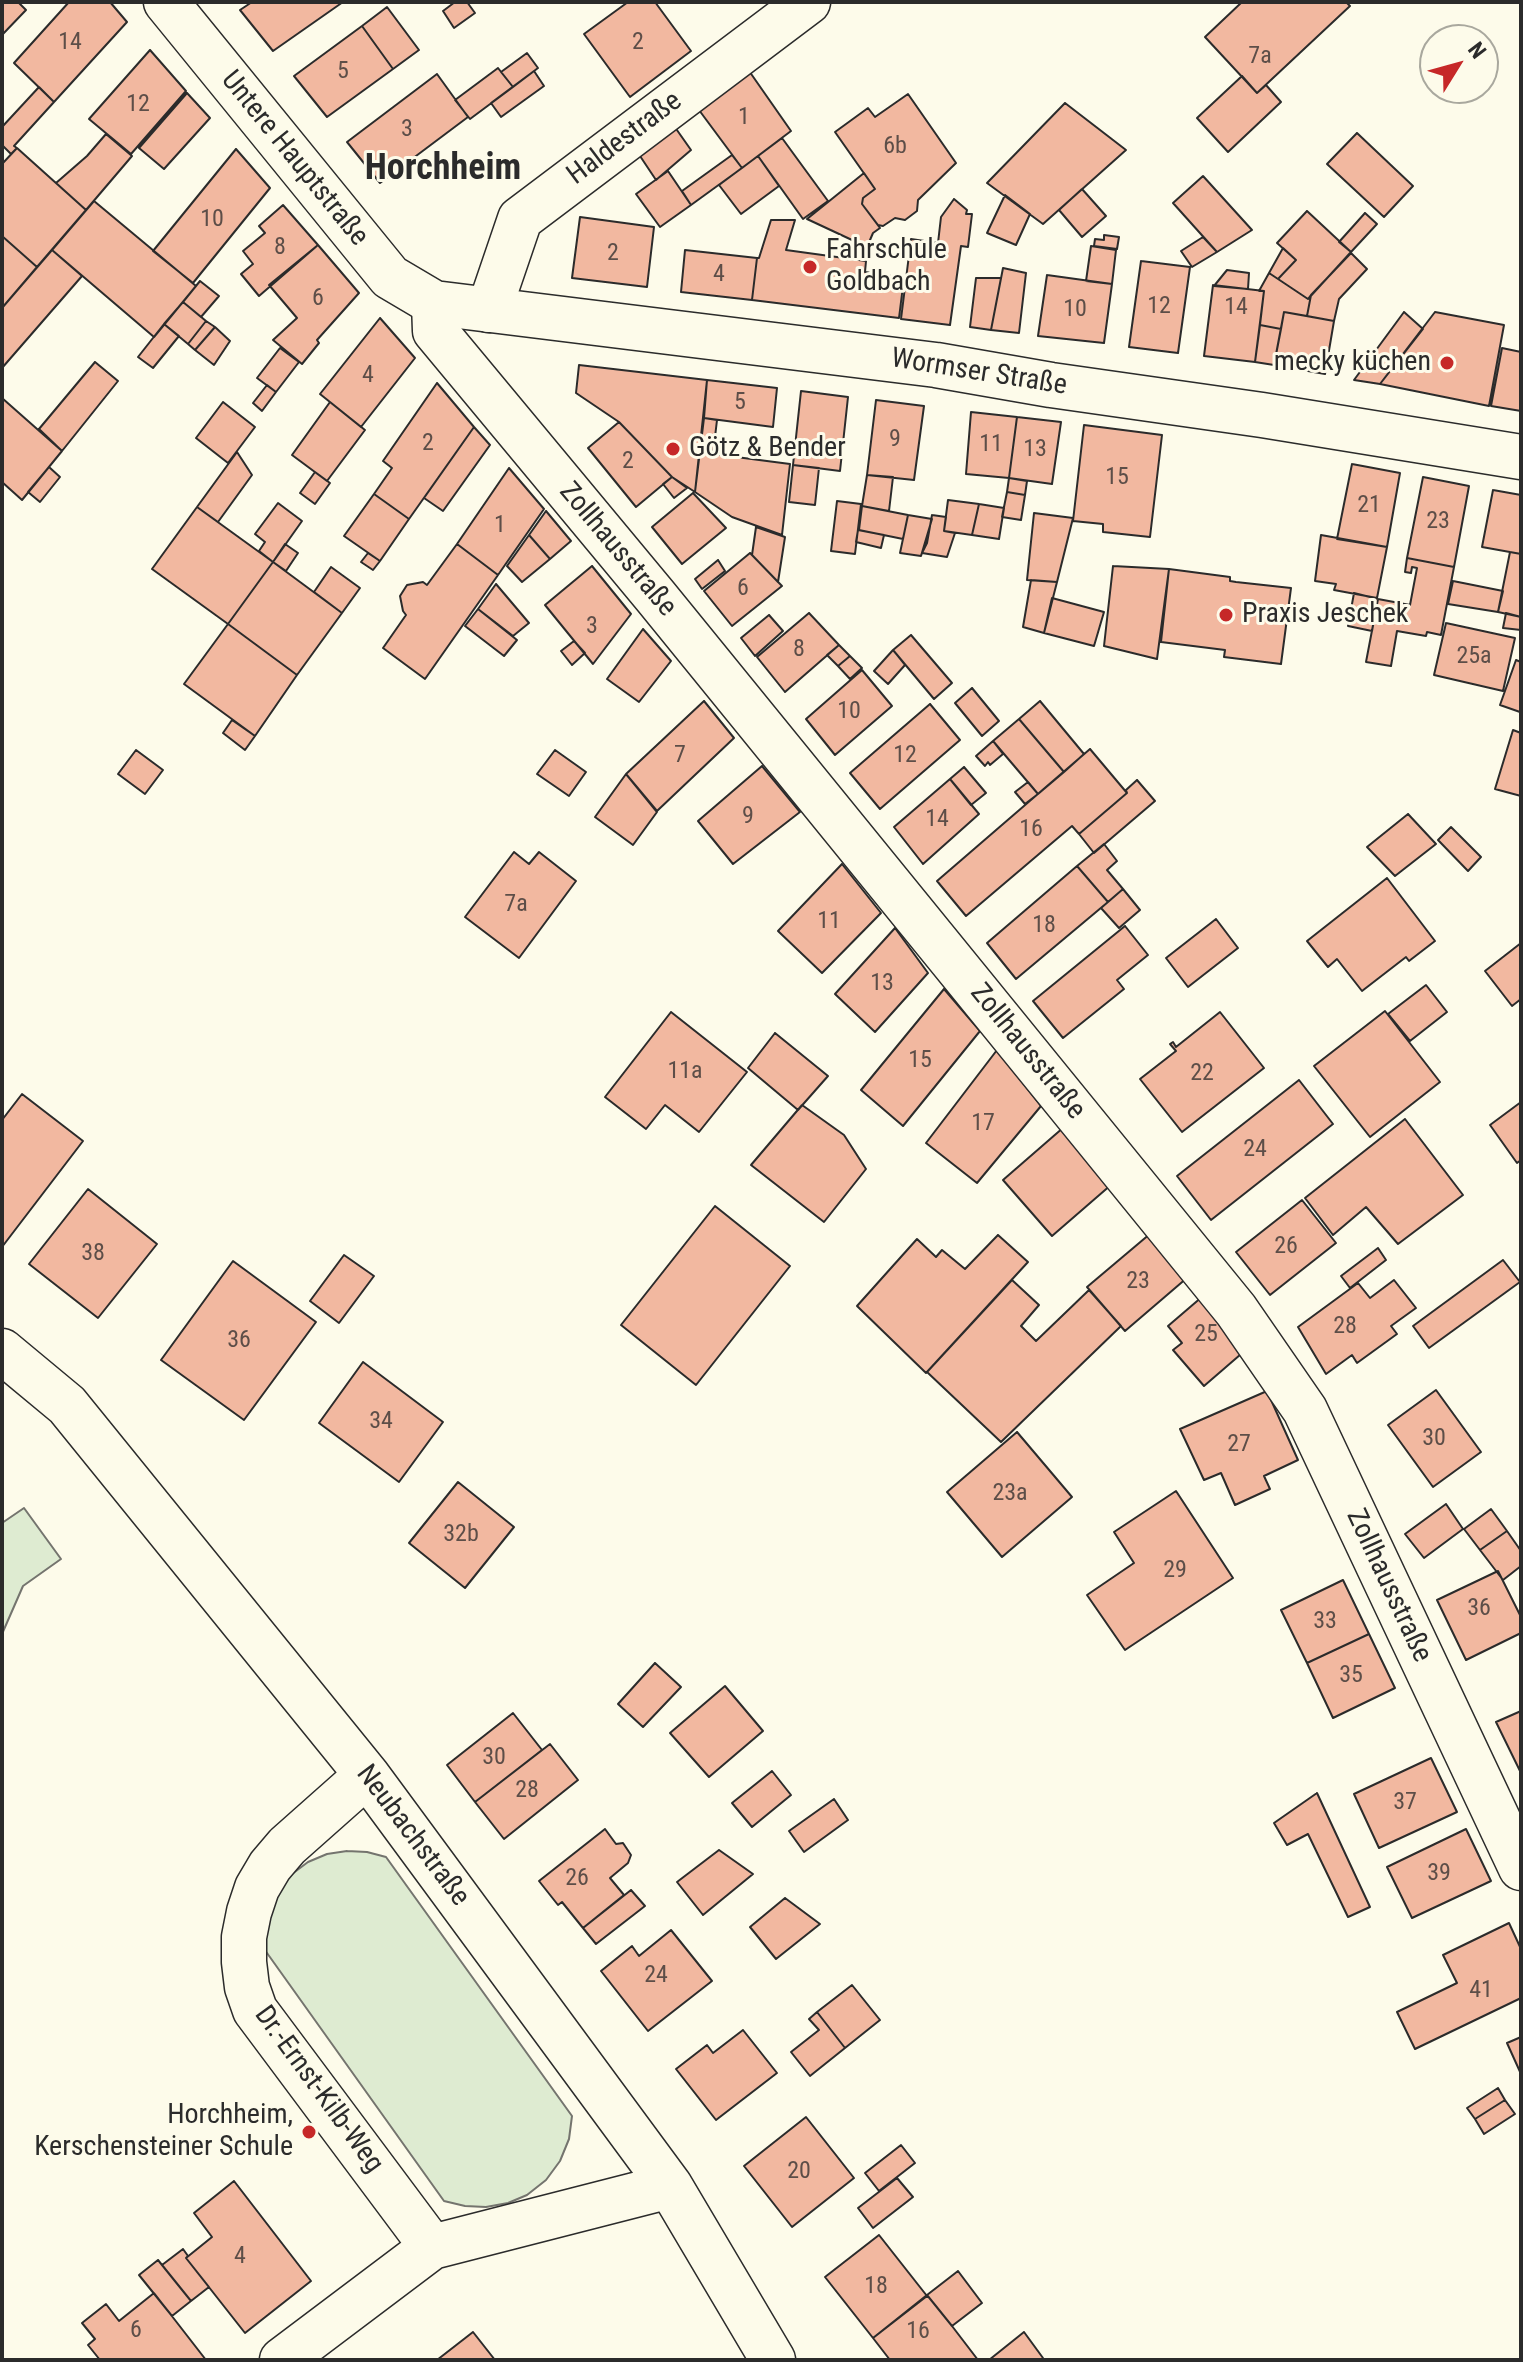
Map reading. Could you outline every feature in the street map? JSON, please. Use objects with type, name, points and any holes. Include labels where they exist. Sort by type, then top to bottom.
[{"type":"street","name":"Untere Hauptstraße","points":[[166,2],[390,277],[434,303]]},
{"type":"street","name":"Haldestraße","points":[[489,310],[520,219],[808,2]]},
{"type":"street","name":"Wormser Straße","points":[[434,303],[936,365],[1521,457]]},
{"type":"street","name":"Zollhausstraße","points":[[434,303],[435,331],[656,597],[1236,1310],[1305,1410],[1521,1868]]},
{"type":"street","name":"Neubachstraße","points":[[2,1351],[67,1405],[367,1775],[670,2186],[773,2360]]},
{"type":"street","name":"Dr.-Ernst-Kilb-Weg","points":[[367,1775],[287,1846],[257,1888],[244,1937],[247,1987],[255,2010],[432,2247]]},
{"type":"street","points":[[282,2360],[432,2247],[670,2186]]},
{"type":"green space","points":[[24,1508],[61,1559],[23,1586],[2,1634],[2,1523]]},
{"type":"green space","points":[[347,1851],[386,1857],[572,2116],[569,2139],[560,2161],[546,2180],[527,2195],[486,2207],[444,2201],[262,1946],[264,1921],[288,1877],[308,1862],[327,1854]]},
{"type":"building","points":[[2,2],[18,2],[26,10],[2,35]]},
{"type":"building","points":[[69,2],[110,2],[127,22],[54,102],[14,63]]},
{"type":"building","points":[[252,2],[343,2],[273,51],[240,10]]},
{"type":"building","points":[[455,2],[467,2],[475,13],[454,28],[443,11]]},
{"type":"building","points":[[628,2],[655,2],[691,51],[630,97],[584,34]]},
{"type":"building","points":[[1242,2],[1346,2],[1350,6],[1257,93],[1205,37]]},
{"type":"building","points":[[387,7],[419,50],[393,69],[362,26]]},
{"type":"building","points":[[362,26],[393,69],[327,117],[294,76]]},
{"type":"building","points":[[150,50],[186,91],[131,154],[89,119]]},
{"type":"building","points":[[527,53],[538,68],[513,87],[501,72]]},
{"type":"building","points":[[498,68],[513,87],[470,119],[455,100]]},
{"type":"building","points":[[747,68],[791,131],[742,168],[696,106]]},
{"type":"building","points":[[534,71],[544,86],[501,117],[491,103]]},
{"type":"building","points":[[437,74],[468,117],[380,183],[347,142]]},
{"type":"building","points":[[1242,76],[1257,93],[1266,85],[1281,102],[1228,152],[1197,118]]},
{"type":"building","points":[[39,87],[54,102],[14,146],[17,148],[11,154],[2,145],[2,127]]},
{"type":"building","points":[[187,93],[210,118],[164,169],[139,148]]},
{"type":"building","points":[[908,94],[956,163],[918,200],[917,211],[905,220],[895,218],[883,226],[878,225],[862,204],[863,198],[875,189],[835,132],[868,108],[875,117]]},
{"type":"building","points":[[1065,103],[1126,150],[1043,224],[987,183]]},
{"type":"building","points":[[672,123],[691,150],[656,180],[636,150]]},
{"type":"building","points":[[1357,133],[1413,186],[1384,217],[1327,164]]},
{"type":"building","points":[[106,134],[132,156],[86,210],[56,183],[87,156]]},
{"type":"building","points":[[782,138],[828,201],[803,219],[758,156]]},
{"type":"building","points":[[17,148],[86,210],[37,267],[2,236],[2,164]]},
{"type":"building","points":[[236,149],[270,188],[193,283],[153,251]]},
{"type":"building","points":[[732,155],[742,168],[691,205],[682,191]]},
{"type":"building","points":[[758,156],[779,186],[741,214],[719,185]]},
{"type":"building","points":[[668,171],[691,205],[660,227],[636,194]]},
{"type":"building","points":[[864,173],[875,189],[863,198],[862,204],[880,228],[873,233],[867,247],[807,219]]},
{"type":"building","points":[[1203,176],[1252,230],[1217,252],[1173,203]]},
{"type":"building","points":[[1082,189],[1106,216],[1082,237],[1059,210]]},
{"type":"building","points":[[1005,195],[1030,214],[1016,245],[987,233]]},
{"type":"building","points":[[954,199],[967,210],[966,214],[972,214],[968,247],[961,246],[950,325],[901,319],[911,239],[938,243],[941,217]]},
{"type":"building","points":[[94,201],[196,286],[154,337],[52,250]]},
{"type":"building","points":[[283,205],[318,245],[259,296],[241,274],[253,264],[243,251],[265,233],[259,226]]},
{"type":"building","points":[[1307,211],[1351,252],[1308,299],[1278,279],[1296,260],[1277,243]]},
{"type":"building","points":[[1365,213],[1377,224],[1351,252],[1339,242]]},
{"type":"building","points":[[580,217],[654,227],[647,287],[572,278]]},
{"type":"building","name":"Fahrschule Goldbach","points":[[771,220],[795,220],[786,250],[866,261],[865,272],[904,278],[899,318],[752,300],[757,258]]},
{"type":"building","points":[[1104,235],[1119,237],[1117,249],[1094,246],[1095,239],[1104,240]]},
{"type":"building","points":[[2,236],[37,267],[2,308]]},
{"type":"building","points":[[1203,237],[1217,252],[1192,267],[1181,251]]},
{"type":"building","points":[[318,245],[359,293],[317,340],[319,343],[302,364],[273,340],[297,318],[269,285]]},
{"type":"building","points":[[1091,246],[1116,250],[1112,284],[1086,281]]},
{"type":"building","points":[[1283,248],[1296,260],[1278,279],[1269,273]]},
{"type":"building","points":[[52,250],[82,276],[2,368],[2,308]]},
{"type":"building","points":[[685,250],[757,258],[752,300],[681,292]]},
{"type":"building","points":[[1351,253],[1367,269],[1339,299],[1334,321],[1307,316],[1311,295]]},
{"type":"building","points":[[1141,261],[1190,267],[1178,353],[1129,347]]},
{"type":"building","points":[[1003,268],[1026,273],[1019,333],[991,330]]},
{"type":"building","points":[[1227,270],[1249,273],[1248,289],[1214,286]]},
{"type":"building","points":[[1269,273],[1308,299],[1311,295],[1307,316],[1284,312],[1281,329],[1260,325],[1264,291],[1259,291]]},
{"type":"building","points":[[1047,275],[1112,284],[1104,343],[1038,336]]},
{"type":"building","points":[[976,278],[1001,278],[991,330],[970,327]]},
{"type":"building","points":[[200,281],[219,296],[201,317],[183,302]]},
{"type":"building","points":[[1213,285],[1264,291],[1255,362],[1204,356]]},
{"type":"building","points":[[183,302],[206,321],[188,344],[164,324]]},
{"type":"building","points":[[1284,312],[1334,321],[1325,374],[1274,365]]},
{"type":"building","points":[[1404,312],[1423,329],[1380,384],[1354,380]]},
{"type":"building","name":"mecky küchen","points":[[1435,312],[1504,325],[1489,406],[1380,384]]},
{"type":"building","points":[[380,318],[415,358],[361,427],[320,394]]},
{"type":"building","points":[[206,321],[215,327],[195,350],[188,344]]},
{"type":"building","points":[[164,324],[179,336],[153,368],[138,357]]},
{"type":"building","points":[[1260,325],[1281,329],[1274,365],[1255,362]]},
{"type":"building","points":[[215,327],[230,341],[214,365],[195,350]]},
{"type":"building","points":[[280,348],[299,362],[276,392],[257,378]]},
{"type":"building","points":[[1502,348],[1521,352],[1521,411],[1491,406]]},
{"type":"building","points":[[95,362],[118,381],[62,451],[39,429]]},
{"type":"building","name":"Götz & Bender","points":[[579,365],[707,380],[695,492],[672,477],[619,422],[576,393]]},
{"type":"building","points":[[707,380],[777,388],[773,427],[704,418]]},
{"type":"building","points":[[437,383],[474,427],[409,519],[374,494],[392,468],[383,461]]},
{"type":"building","points":[[267,385],[276,392],[262,411],[253,403]]},
{"type":"building","points":[[801,391],[848,397],[840,471],[793,465]]},
{"type":"building","points":[[2,398],[62,451],[22,500],[2,482]]},
{"type":"building","points":[[876,400],[924,406],[914,480],[867,475]]},
{"type":"building","points":[[223,402],[255,427],[228,463],[196,438]]},
{"type":"building","points":[[330,402],[365,430],[327,481],[292,455]]},
{"type":"building","points":[[971,412],[1017,417],[1009,478],[966,474]]},
{"type":"building","points":[[1017,417],[1061,422],[1052,484],[1009,478]]},
{"type":"building","points":[[704,418],[717,420],[713,454],[790,464],[782,535],[732,517],[695,492]]},
{"type":"building","points":[[619,422],[672,477],[636,507],[588,448]]},
{"type":"building","points":[[1084,425],[1162,435],[1150,537],[1103,532],[1103,524],[1073,521]]},
{"type":"building","points":[[474,427],[490,445],[443,511],[424,498]]},
{"type":"building","points":[[237,452],[252,475],[218,522],[197,507]]},
{"type":"building","points":[[1352,464],[1400,473],[1387,547],[1337,539]]},
{"type":"building","points":[[793,465],[819,468],[815,505],[789,502]]},
{"type":"building","points":[[49,467],[60,477],[40,502],[28,492]]},
{"type":"building","points":[[509,468],[544,509],[498,575],[457,544]]},
{"type":"building","points":[[315,472],[330,483],[315,504],[300,493]]},
{"type":"building","points":[[867,475],[893,477],[889,511],[862,506]]},
{"type":"building","points":[[672,477],[687,488],[674,498],[663,484]]},
{"type":"building","points":[[1423,477],[1469,486],[1454,567],[1407,558]]},
{"type":"building","points":[[1009,478],[1027,481],[1025,495],[1007,492]]},
{"type":"building","points":[[1493,490],[1521,495],[1521,554],[1482,547]]},
{"type":"building","points":[[1007,492],[1025,495],[1021,520],[1002,517]]},
{"type":"building","points":[[693,493],[726,528],[682,564],[652,527]]},
{"type":"building","points":[[374,494],[409,519],[380,561],[344,536]]},
{"type":"building","points":[[948,500],[979,504],[972,535],[944,531]]},
{"type":"building","points":[[837,501],[861,504],[855,554],[831,551]]},
{"type":"building","points":[[278,503],[302,521],[273,562],[259,551],[265,542],[255,534]]},
{"type":"building","points":[[979,504],[1004,508],[999,539],[972,535]]},
{"type":"building","points":[[862,506],[908,515],[903,539],[859,530]]},
{"type":"building","points":[[197,507],[273,562],[228,624],[152,569]]},
{"type":"building","points":[[546,511],[571,541],[550,559],[529,535]]},
{"type":"building","points":[[1034,513],[1073,518],[1057,582],[1027,580]]},
{"type":"building","points":[[908,515],[932,519],[921,556],[900,553]]},
{"type":"building","points":[[932,515],[946,517],[944,531],[955,533],[947,557],[922,553]]},
{"type":"building","points":[[756,527],[785,537],[778,582],[752,555]]},
{"type":"building","points":[[858,530],[884,535],[881,548],[856,542]]},
{"type":"building","points":[[529,535],[550,559],[522,582],[507,566]]},
{"type":"building","points":[[1321,535],[1387,547],[1377,598],[1334,590],[1336,584],[1315,581]]},
{"type":"building","points":[[285,544],[298,553],[286,571],[273,562]]},
{"type":"building","points":[[457,544],[498,575],[425,679],[383,648],[406,615],[400,596],[407,585],[423,582],[427,585]]},
{"type":"building","points":[[1510,552],[1521,554],[1521,617],[1498,612]]},
{"type":"building","points":[[368,553],[380,561],[373,570],[361,562]]},
{"type":"building","points":[[750,553],[782,586],[732,626],[704,591]]},
{"type":"building","points":[[1407,558],[1454,567],[1441,635],[1397,631],[1391,666],[1366,662],[1378,599],[1410,605],[1417,568],[1412,567],[1411,573],[1405,572]]},
{"type":"building","points":[[718,560],[725,571],[702,589],[695,579]]},
{"type":"building","points":[[273,562],[342,613],[297,675],[228,624]]},
{"type":"building","points":[[592,566],[631,614],[593,664],[545,605]]},
{"type":"building","points":[[1113,566],[1169,569],[1157,659],[1104,646]]},
{"type":"building","points":[[331,567],[360,588],[342,613],[314,592]]},
{"type":"building","name":"Praxis Jeschek","points":[[1169,569],[1230,577],[1230,581],[1236,582],[1291,588],[1281,664],[1224,657],[1225,650],[1161,642]]},
{"type":"building","points":[[1031,580],[1057,582],[1044,633],[1023,627]]},
{"type":"building","points":[[1453,581],[1503,591],[1498,612],[1448,604]]},
{"type":"building","points":[[496,584],[529,623],[513,636],[478,609]]},
{"type":"building","points":[[1354,593],[1378,599],[1372,631],[1348,626]]},
{"type":"building","points":[[1052,598],[1104,612],[1094,646],[1044,633]]},
{"type":"building","points":[[478,609],[517,640],[504,656],[465,626]]},
{"type":"building","points":[[809,613],[839,645],[785,692],[757,657]]},
{"type":"building","points":[[1506,613],[1521,617],[1521,630],[1503,628]]},
{"type":"building","points":[[769,615],[783,631],[755,656],[741,638]]},
{"type":"building","points":[[1446,623],[1515,638],[1503,691],[1434,675]]},
{"type":"building","points":[[228,624],[297,675],[255,736],[184,684]]},
{"type":"building","points":[[643,629],[671,661],[639,702],[607,679]]},
{"type":"building","points":[[911,635],[952,683],[934,699],[893,650]]},
{"type":"building","points":[[574,641],[585,653],[572,665],[561,651]]},
{"type":"building","points":[[839,645],[850,656],[838,666],[827,655]]},
{"type":"building","points":[[893,650],[905,665],[888,684],[874,671]]},
{"type":"building","points":[[850,656],[862,668],[850,679],[838,666]]},
{"type":"building","points":[[1516,660],[1521,662],[1520,712],[1500,705]]},
{"type":"building","points":[[862,670],[892,706],[835,755],[806,719]]},
{"type":"building","points":[[972,688],[999,721],[982,736],[955,703]]},
{"type":"building","points":[[704,701],[734,738],[657,811],[626,774]]},
{"type":"building","points":[[1040,701],[1084,754],[1064,772],[1019,719]]},
{"type":"building","points":[[930,704],[960,740],[880,809],[850,773]]},
{"type":"building","points":[[1019,719],[1064,772],[1038,794],[993,741]]},
{"type":"building","points":[[232,720],[255,736],[245,750],[223,733]]},
{"type":"building","points":[[1513,730],[1521,733],[1521,796],[1495,789]]},
{"type":"building","points":[[993,741],[1003,754],[985,766],[976,756]]},
{"type":"building","points":[[1090,749],[1127,793],[1079,834],[1072,826],[966,916],[937,881]]},
{"type":"building","points":[[136,750],[163,770],[145,794],[118,774]]},
{"type":"building","points":[[555,750],[586,772],[569,796],[537,774]]},
{"type":"building","points":[[762,766],[800,812],[733,864],[698,821]]},
{"type":"building","points":[[964,767],[986,793],[971,805],[950,779]]},
{"type":"building","points":[[626,774],[657,812],[633,845],[595,817]]},
{"type":"building","points":[[950,779],[979,814],[923,864],[894,827]]},
{"type":"building","points":[[1137,780],[1155,801],[1094,853],[1079,834],[1127,793],[1126,790]]},
{"type":"building","points":[[1028,782],[1038,794],[1025,804],[1015,792]]},
{"type":"building","points":[[1408,814],[1436,844],[1395,876],[1367,847]]},
{"type":"building","points":[[1451,827],[1481,857],[1468,871],[1438,840]]},
{"type":"building","points":[[1104,844],[1117,861],[1107,870],[1123,889],[1108,902],[1077,866]]},
{"type":"building","points":[[514,852],[529,864],[539,852],[576,881],[519,958],[465,917]]},
{"type":"building","points":[[842,864],[881,913],[822,973],[778,931]]},
{"type":"building","points":[[1077,866],[1108,902],[1016,979],[987,943]]},
{"type":"building","points":[[1387,878],[1435,941],[1409,961],[1406,957],[1362,991],[1337,959],[1328,967],[1307,941]]},
{"type":"building","points":[[1123,889],[1140,910],[1119,928],[1101,908]]},
{"type":"building","points":[[1216,919],[1238,948],[1188,987],[1166,958]]},
{"type":"building","points":[[1125,926],[1148,955],[1117,980],[1124,989],[1063,1038],[1033,1001]]},
{"type":"building","points":[[895,928],[928,973],[875,1032],[835,994]]},
{"type":"building","points":[[1521,943],[1521,999],[1512,1006],[1485,971]]},
{"type":"building","points":[[1426,985],[1447,1012],[1410,1041],[1388,1014]]},
{"type":"building","points":[[944,989],[980,1031],[903,1126],[861,1090]]},
{"type":"building","points":[[1385,1011],[1440,1082],[1370,1137],[1314,1066]]},
{"type":"building","points":[[671,1012],[747,1072],[699,1132],[665,1105],[646,1129],[605,1097]]},
{"type":"building","points":[[1220,1012],[1264,1068],[1182,1132],[1140,1079],[1176,1051],[1170,1044],[1173,1042],[1176,1047]]},
{"type":"building","points":[[775,1033],[828,1076],[798,1110],[748,1068]]},
{"type":"building","points":[[997,1050],[1041,1106],[977,1183],[926,1143]]},
{"type":"building","points":[[1299,1080],[1333,1124],[1211,1220],[1177,1176]]},
{"type":"building","points":[[22,1094],[83,1141],[2,1247],[2,1120]]},
{"type":"building","points":[[1521,1102],[1521,1160],[1517,1163],[1490,1125]]},
{"type":"building","points":[[802,1105],[844,1135],[866,1169],[824,1222],[751,1165]]},
{"type":"building","points":[[1405,1119],[1463,1195],[1398,1244],[1366,1207],[1333,1235],[1305,1198]]},
{"type":"building","points":[[1064,1127],[1112,1184],[1052,1236],[1003,1180]]},
{"type":"building","points":[[88,1189],[157,1244],[98,1318],[29,1264]]},
{"type":"building","points":[[1302,1200],[1336,1243],[1270,1295],[1236,1252]]},
{"type":"building","points":[[715,1206],[790,1266],[696,1385],[621,1325]]},
{"type":"building","points":[[1151,1233],[1188,1277],[1125,1331],[1087,1287]]},
{"type":"building","points":[[998,1235],[1028,1262],[926,1373],[857,1306],[917,1239],[936,1257],[942,1250],[965,1269]]},
{"type":"building","points":[[1378,1248],[1386,1260],[1350,1288],[1341,1276]]},
{"type":"building","points":[[344,1255],[374,1276],[339,1323],[310,1301]]},
{"type":"building","points":[[1503,1260],[1520,1282],[1429,1348],[1413,1326]]},
{"type":"building","points":[[233,1261],[316,1322],[244,1420],[161,1360]]},
{"type":"building","points":[[1012,1280],[1039,1305],[1021,1326],[1036,1341],[1089,1290],[1121,1326],[1001,1442],[927,1372]]},
{"type":"building","points":[[1394,1280],[1416,1308],[1391,1326],[1397,1334],[1357,1363],[1352,1355],[1326,1374],[1298,1327],[1358,1283],[1370,1298]]},
{"type":"building","points":[[1203,1296],[1248,1348],[1204,1386],[1173,1350],[1182,1343],[1168,1326]]},
{"type":"building","points":[[363,1362],[443,1422],[399,1482],[319,1423]]},
{"type":"building","points":[[1436,1390],[1481,1452],[1433,1487],[1388,1425]]},
{"type":"building","points":[[1267,1391],[1298,1460],[1264,1476],[1270,1489],[1235,1505],[1221,1473],[1204,1480],[1180,1429]]},
{"type":"building","points":[[1017,1432],[1072,1497],[1002,1557],[947,1492]]},
{"type":"building","points":[[458,1482],[514,1527],[465,1588],[409,1543]]},
{"type":"building","points":[[1176,1491],[1233,1578],[1125,1650],[1087,1595],[1134,1563],[1114,1532]]},
{"type":"building","points":[[1446,1504],[1463,1529],[1424,1558],[1405,1534]]},
{"type":"building","points":[[1491,1509],[1507,1531],[1480,1550],[1464,1529]]},
{"type":"building","points":[[1507,1531],[1521,1551],[1521,1566],[1503,1580],[1480,1550]]},
{"type":"building","points":[[1498,1571],[1521,1617],[1521,1633],[1466,1660],[1437,1600]]},
{"type":"building","points":[[1343,1580],[1369,1634],[1307,1663],[1281,1610]]},
{"type":"building","points":[[1369,1634],[1395,1688],[1333,1718],[1307,1663]]},
{"type":"building","points":[[655,1663],[681,1687],[643,1727],[618,1704]]},
{"type":"building","points":[[725,1686],[763,1731],[709,1777],[670,1733]]},
{"type":"building","points":[[1521,1711],[1521,1770],[1520,1771],[1496,1722]]},
{"type":"building","points":[[513,1713],[542,1750],[475,1802],[447,1765]]},
{"type":"building","points":[[550,1744],[578,1780],[504,1839],[475,1802]]},
{"type":"building","points":[[1431,1758],[1457,1812],[1379,1848],[1354,1794]]},
{"type":"building","points":[[772,1771],[791,1795],[752,1827],[732,1803]]},
{"type":"building","points":[[1317,1793],[1370,1907],[1348,1917],[1308,1834],[1287,1845],[1274,1823]]},
{"type":"building","points":[[834,1799],[848,1820],[804,1852],[789,1831]]},
{"type":"building","points":[[605,1829],[616,1844],[623,1843],[631,1855],[628,1863],[610,1878],[624,1895],[583,1928],[562,1902],[558,1905],[539,1881]]},
{"type":"building","points":[[1466,1829],[1491,1881],[1412,1918],[1387,1867]]},
{"type":"building","points":[[719,1850],[753,1874],[703,1915],[677,1882]]},
{"type":"building","points":[[631,1890],[645,1906],[596,1944],[583,1928]]},
{"type":"building","points":[[785,1898],[820,1924],[776,1959],[750,1927]]},
{"type":"building","points":[[1509,1923],[1521,1949],[1521,1998],[1415,2049],[1397,2012],[1457,1983],[1443,1955]]},
{"type":"building","points":[[671,1930],[712,1981],[648,2031],[601,1971],[632,1946],[639,1956]]},
{"type":"building","points":[[852,1985],[880,2020],[845,2048],[817,2012]]},
{"type":"building","points":[[817,2012],[845,2048],[810,2076],[791,2052],[819,2030],[809,2019]]},
{"type":"building","points":[[743,2030],[777,2073],[716,2120],[676,2069],[707,2045],[713,2053]]},
{"type":"building","points":[[1521,2037],[1521,2074],[1507,2043]]},
{"type":"building","points":[[1498,2088],[1505,2100],[1475,2119],[1467,2108]]},
{"type":"building","points":[[1505,2100],[1515,2114],[1484,2134],[1475,2119]]},
{"type":"building","points":[[806,2117],[854,2178],[792,2227],[744,2166]]},
{"type":"building","points":[[901,2145],[915,2163],[879,2191],[865,2173]]},
{"type":"building","points":[[897,2178],[913,2197],[873,2228],[858,2208]]},
{"type":"building","points":[[234,2181],[311,2281],[245,2333],[186,2258],[212,2237],[194,2213]]},
{"type":"building","points":[[879,2235],[927,2296],[873,2338],[825,2277]]},
{"type":"building","points":[[183,2249],[188,2256],[186,2258],[209,2287],[191,2301],[162,2265]]},
{"type":"building","points":[[158,2260],[191,2301],[172,2316],[139,2275]]},
{"type":"building","points":[[958,2271],[982,2303],[952,2326],[927,2295]]},
{"type":"building","points":[[154,2293],[206,2360],[100,2360],[88,2345],[95,2339],[82,2323],[106,2304],[119,2321]]},
{"type":"building","points":[[927,2295],[978,2360],[890,2360],[873,2338]]},
{"type":"building","points":[[473,2332],[495,2360],[437,2360]]},
{"type":"building","points":[[1024,2332],[1043,2358],[1041,2360],[989,2360]]},
{"type":"place","name":"Fahrschule Goldbach","points":[[810,267]]},
{"type":"place","name":"mecky küchen","points":[[1447,363]]},
{"type":"place","name":"Götz & Bender","points":[[673,449]]},
{"type":"place","name":"Praxis Jeschek","points":[[1226,615]]},
{"type":"place","name":"Horchheim, Kerschensteiner Schule","points":[[309,2132]]},
{"type":"district","name":"Horchheim","points":[[443,170]]}]
